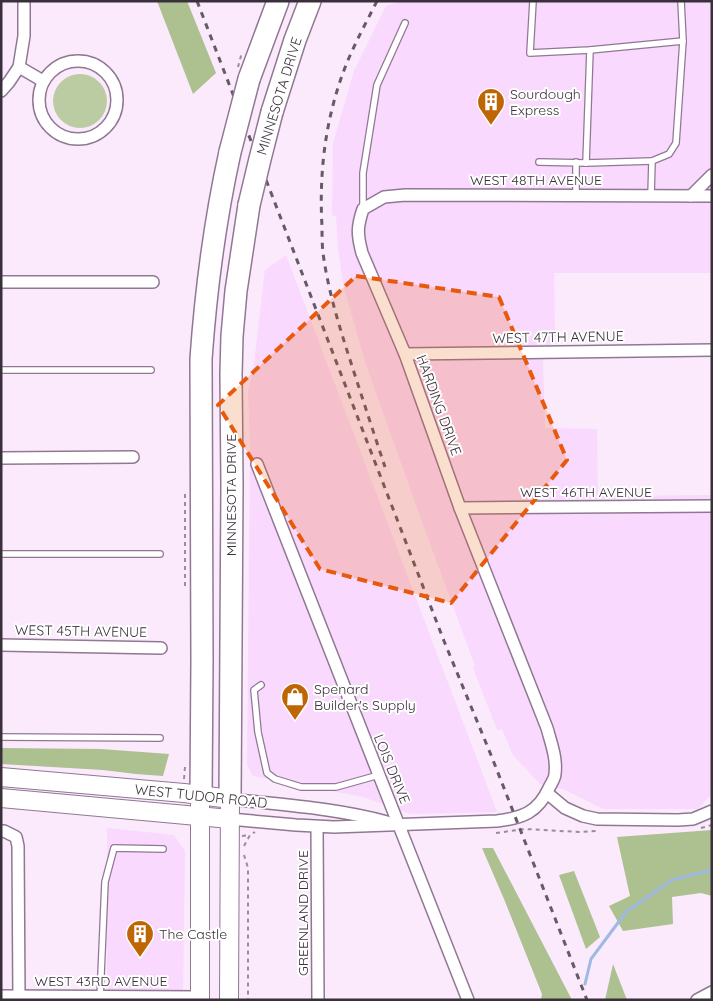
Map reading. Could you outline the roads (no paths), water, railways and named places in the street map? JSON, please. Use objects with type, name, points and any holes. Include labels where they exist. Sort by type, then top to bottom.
[{"type":"highway","points":[[201,795],[202,359],[204,317],[216,224],[230,152],[249,79],[278,1]]},
{"type":"highway","name":"MINNESOTA DRIVE","points":[[230,809],[232,346],[236,291],[249,205],[260,159],[272,112],[295,40],[310,1]]},
{"type":"main road","name":"WEST TUDOR ROAD","points":[[1,776],[201,795],[230,809]]},
{"type":"main road","points":[[200,998],[201,795]]},
{"type":"main road","name":"WEST TUDOR ROAD","points":[[1,798],[200,816],[230,809]]},
{"type":"main road","name":"MINNESOTA DRIVE","points":[[229,1000],[230,809]]},
{"type":"street","points":[[1,91],[19,67],[24,36],[24,1]]},
{"type":"street","points":[[79,61],[97,66],[106,73],[113,83],[117,95],[116,108],[112,119],[105,129],[94,136],[82,140],[58,135],[42,117],[38,105],[43,81],[50,71],[61,64],[79,61]]},
{"type":"street","points":[[19,67],[43,81]]},
{"type":"street","points":[[692,196],[712,175]]},
{"type":"street","name":"WEST 48TH AVENUE","points":[[363,209],[384,197],[405,195],[712,196]]},
{"type":"street","name":"HARDING DRIVE","points":[[363,209],[359,222],[358,237],[362,252],[405,354],[460,508],[547,728],[555,754],[555,775],[547,793]]},
{"type":"street","points":[[1,282],[153,282]]},
{"type":"street","name":"WEST 47TH AVENUE","points":[[405,354],[712,350]]},
{"type":"street","points":[[1,458],[133,457]]},
{"type":"street","name":"LOIS DRIVE","points":[[257,464],[468,1000]]},
{"type":"street","name":"WEST 46TH AVENUE","points":[[460,508],[712,506]]},
{"type":"street","name":"WEST 45TH AVENUE","points":[[1,646],[161,648]]},
{"type":"street","points":[[547,793],[565,808],[582,816],[597,819],[693,819],[712,811]]},
{"type":"street","name":"WEST TUDOR ROAD","points":[[230,809],[317,827],[497,821],[516,819],[538,807],[547,793]]},
{"type":"street","name":"WEST TUDOR ROAD","points":[[230,809],[361,815],[398,825]]},
{"type":"street","name":"GREENLAND DRIVE","points":[[317,827],[318,1000]]},
{"type":"street","points":[[1,831],[16,837],[18,846],[19,998]]},
{"type":"street","points":[[696,1000],[712,992]]},
{"type":"street","name":"WEST 43RD AVENUE","points":[[1,996],[19,998],[200,998]]},
{"type":"lane","points":[[533,1],[530,53],[590,50],[683,41]]},
{"type":"lane","points":[[539,162],[652,161],[669,154],[676,143],[683,41],[680,1]]},
{"type":"lane","name":"HARDING DRIVE","points":[[363,209],[363,173],[377,85],[405,23]]},
{"type":"lane","points":[[586,163],[590,50]]},
{"type":"lane","points":[[651,196],[652,161]]},
{"type":"lane","points":[[576,162],[576,195]]},
{"type":"lane","points":[[1,370],[151,370]]},
{"type":"lane","points":[[1,554],[160,554]]},
{"type":"lane","points":[[261,685],[254,690],[258,732],[267,773],[276,779],[301,787],[336,787],[379,775]]},
{"type":"lane","points":[[1,737],[160,738]]},
{"type":"lane","points":[[100,998],[105,882],[114,848],[163,849]]},
{"type":"waterway","points":[[585,984],[591,959],[626,912],[672,880],[712,870]]},
{"type":"railway","points":[[197,1],[444,641],[587,1000]]},
{"type":"railway","points":[[377,1],[347,64],[332,110],[325,148],[321,207],[323,253],[331,296],[385,467]]},
{"type":"place","name":"Sourdough Express","points":[[491,126]]},
{"type":"place","name":"Spenard Builder's Supply","points":[[295,721]]},
{"type":"place","name":"The Castle","points":[[140,958]]}]
